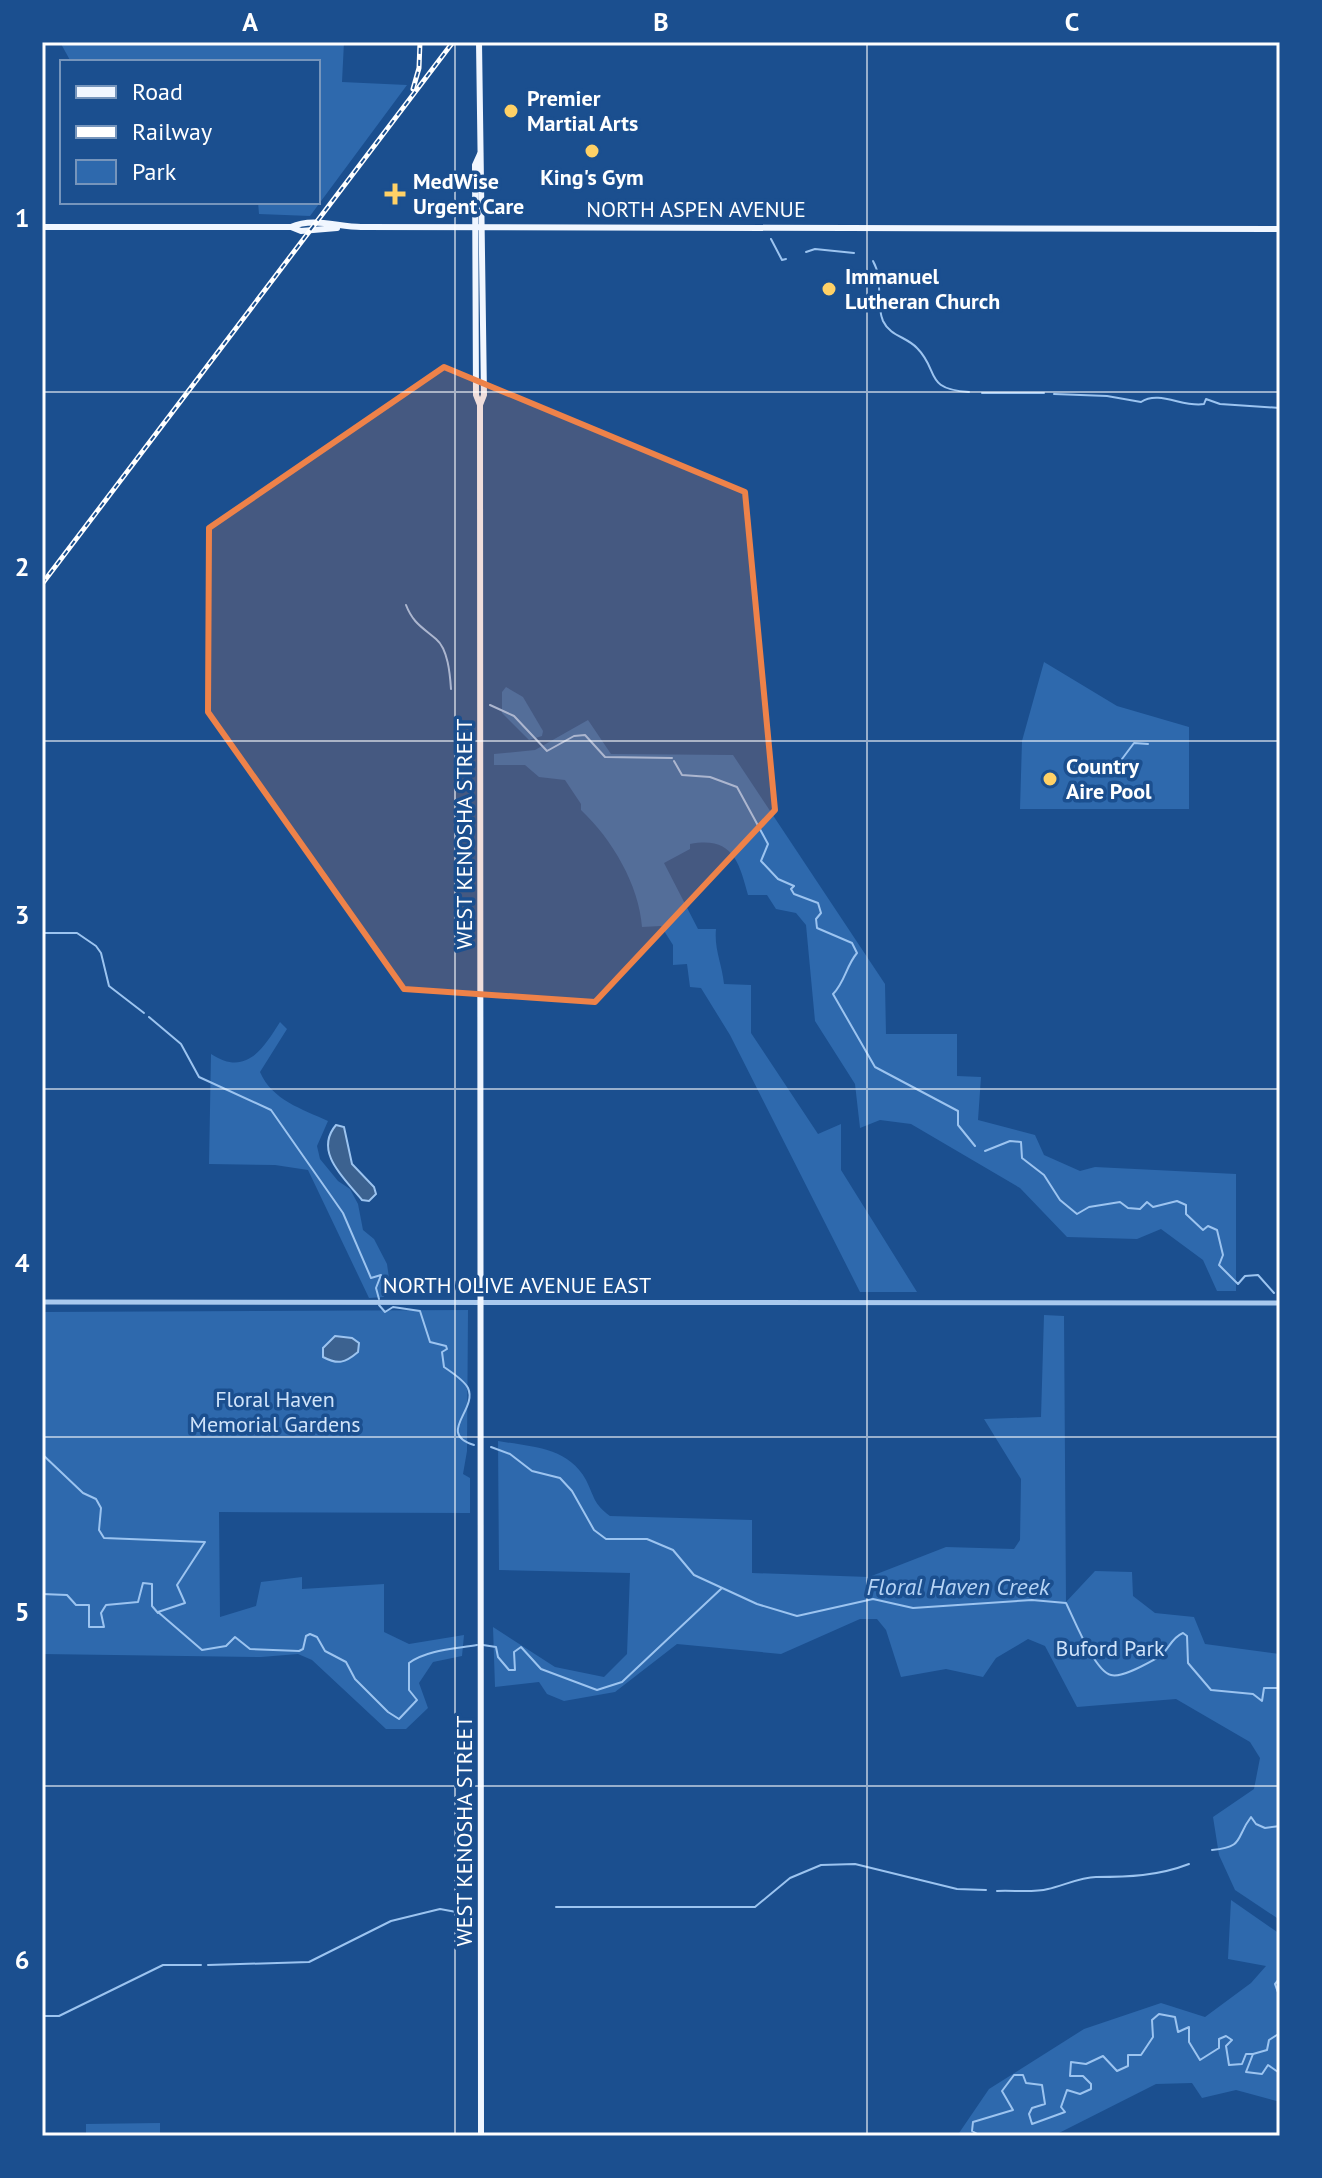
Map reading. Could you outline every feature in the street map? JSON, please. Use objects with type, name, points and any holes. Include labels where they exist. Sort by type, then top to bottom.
[{"type":"main road","name":"WEST KENOSHA STREET","points":[[479,42],[480,154],[483,165],[476,395],[480,405],[483,1263],[481,2136]]},
{"type":"main road","name":"NORTH ASPEN AVENUE","points":[[42,227],[291,227],[300,223],[343,227],[1280,229]]},
{"type":"street","name":"NORTH OLIVE AVENUE EAST","points":[[42,1302],[1280,1303]]},
{"type":"highlighted area","points":[[444,367],[745,492],[775,810],[595,1002],[404,989],[208,712],[209,528]]},
{"type":"green space","points":[[60,42],[344,42],[342,82],[407,85],[320,202],[320,60],[70,60]]},
{"type":"green space","points":[[258,204],[319,204],[310,216],[259,214]]},
{"type":"green space","points":[[1044,662],[1117,706],[1189,727],[1189,809],[1020,809],[1022,741]]},
{"type":"green space","points":[[506,687],[523,697],[543,731],[542,736],[529,740],[502,713],[502,692]]},
{"type":"green space","points":[[588,720],[611,754],[733,755],[885,984],[886,1034],[957,1034],[957,1076],[981,1077],[978,1120],[1035,1135],[1044,1155],[1080,1171],[1095,1167],[1236,1174],[1236,1291],[1217,1291],[1203,1260],[1161,1229],[1137,1239],[1067,1237],[1020,1188],[911,1124],[880,1120],[860,1128],[855,1084],[815,1021],[806,925],[796,913],[776,909],[767,895],[748,895],[737,862],[724,848],[704,842],[690,844],[690,849],[664,863],[698,929],[716,929],[724,984],[751,985],[751,1033],[818,1134],[841,1124],[841,1170],[917,1292],[860,1292],[730,1035],[701,988],[690,987],[687,964],[673,965],[673,945],[661,926],[642,927],[636,895],[613,849],[581,810],[581,804],[565,780],[539,777],[525,765],[494,765],[494,754],[535,750]]},
{"type":"green space","points":[[280,1022],[287,1029],[260,1072],[280,1097],[328,1121],[317,1146],[320,1159],[338,1181],[350,1189],[358,1204],[363,1230],[374,1239],[387,1264],[390,1285],[384,1297],[369,1298],[308,1170],[275,1165],[209,1164],[211,1054],[223,1060],[244,1061],[260,1050]]},
{"type":"green space","name":"Floral Haven Memorial Gardens","points":[[468,1310],[467,1451],[463,1474],[470,1478],[470,1513],[219,1512],[220,1617],[256,1606],[261,1582],[302,1577],[302,1589],[384,1584],[384,1632],[409,1644],[464,1635],[462,1656],[433,1662],[419,1683],[428,1708],[406,1729],[386,1729],[312,1660],[298,1654],[261,1657],[42,1654],[42,1312]]},
{"type":"green space","name":"Buford Park","points":[[1044,1315],[1064,1316],[1066,1602],[1095,1571],[1132,1572],[1133,1596],[1155,1613],[1194,1617],[1205,1644],[1280,1654],[1280,1920],[1235,1890],[1219,1855],[1213,1817],[1254,1789],[1260,1758],[1250,1742],[1176,1699],[1077,1707],[1045,1646],[1028,1639],[996,1658],[983,1677],[946,1669],[901,1677],[886,1630],[877,1619],[860,1619],[781,1654],[677,1644],[615,1692],[564,1701],[547,1694],[539,1682],[495,1687],[493,1627],[555,1667],[604,1677],[627,1654],[630,1573],[499,1570],[498,1441],[548,1450],[569,1461],[586,1480],[597,1504],[610,1516],[752,1520],[752,1573],[869,1577],[946,1547],[1014,1549],[1020,1540],[1021,1479],[984,1419],[1041,1417]]},
{"type":"green space","points":[[1231,1900],[1280,1934],[1280,2102],[1236,2090],[1202,2098],[1192,2083],[1156,2084],[1053,2136],[957,2136],[989,2089],[1084,2029],[1161,2003],[1205,2017],[1251,1983],[1266,1966],[1228,1959]]},
{"type":"green space","points":[[160,2123],[160,2136],[86,2136],[86,2124]]},
{"type":"shaded area","points":[[336,1125],[344,1127],[352,1164],[374,1187],[376,1194],[369,1201],[362,1200],[334,1165],[328,1145]]},
{"type":"shaded area","points":[[335,1336],[352,1338],[359,1343],[358,1352],[341,1362],[323,1357],[323,1348]]},
{"type":"waterway","points":[[771,239],[782,260],[786,259]]},
{"type":"waterway","points":[[806,252],[815,249],[854,253]]},
{"type":"waterway","points":[[873,261],[878,276],[881,314],[886,326],[917,348],[938,383],[969,392]]},
{"type":"waterway","points":[[982,393],[1044,393]]},
{"type":"waterway","points":[[1054,394],[1107,396],[1141,402],[1164,398],[1196,405],[1204,404],[1206,399],[1220,404],[1280,408]]},
{"type":"waterway","points":[[406,605],[415,621],[440,643],[448,662],[451,689]]},
{"type":"waterway","points":[[490,705],[514,716],[547,751],[574,736],[585,735],[605,757],[672,758]]},
{"type":"waterway","points":[[1122,759],[1134,743],[1148,744]]},
{"type":"waterway","points":[[674,761],[682,775],[710,777],[737,787],[768,844],[761,861],[778,879],[794,886],[791,889],[794,894],[818,903],[821,913],[816,919],[817,928],[852,943],[857,953],[833,994],[875,1067],[958,1111],[958,1125],[975,1146]]},
{"type":"waterway","points":[[1118,774],[1121,762]]},
{"type":"waterway","name":"Floral Haven Creek","points":[[42,933],[77,933],[96,946],[101,953],[109,986],[144,1013]]},
{"type":"waterway","name":"Floral Haven Creek","points":[[149,1017],[181,1044],[199,1077],[271,1110],[343,1213],[371,1278],[381,1275],[376,1288],[379,1299]]},
{"type":"waterway","points":[[985,1151],[1010,1141],[1021,1142],[1022,1158],[1044,1175],[1060,1200],[1077,1214],[1089,1207],[1120,1202],[1128,1208],[1140,1209],[1147,1202],[1153,1207],[1177,1201],[1186,1205],[1186,1214],[1203,1230],[1208,1226],[1217,1230],[1223,1255],[1219,1265],[1238,1284],[1245,1276],[1258,1275],[1274,1293]]},
{"type":"waterway","name":"Floral Haven Creek","points":[[379,1305],[385,1312],[393,1307],[420,1311],[430,1342],[446,1346],[447,1349],[442,1352],[444,1367],[464,1382],[470,1396],[458,1434],[474,1445]]},
{"type":"waterway","name":"Floral Haven Creek","points":[[491,1447],[510,1454],[532,1471],[560,1478],[572,1491],[594,1530],[606,1539],[647,1539],[673,1550],[694,1575],[757,1604],[797,1616],[873,1599],[913,1608],[1032,1600],[1066,1603],[1098,1665],[1111,1675],[1127,1673],[1157,1658],[1183,1633],[1187,1636],[1188,1663],[1211,1690],[1253,1694],[1262,1701],[1264,1688],[1280,1688]]},
{"type":"waterway","points":[[42,1454],[83,1493],[96,1499],[101,1508],[99,1530],[104,1538],[205,1542],[177,1585],[185,1603],[158,1612],[202,1650],[226,1646],[235,1637],[250,1649],[299,1651],[310,1634],[317,1637],[325,1651],[346,1662],[355,1679],[399,1719],[417,1700],[409,1690],[409,1663],[432,1653],[477,1645]]},
{"type":"waterway","points":[[42,1594],[67,1595],[76,1605],[89,1605],[89,1627],[104,1627],[101,1613],[106,1605],[138,1602],[143,1583],[152,1584],[152,1606],[158,1613]]},
{"type":"waterway","points":[[483,1645],[496,1647],[498,1657],[509,1670],[515,1670],[514,1652],[521,1647],[541,1669],[597,1690],[622,1682],[722,1588]]},
{"type":"waterway","points":[[1212,1850],[1235,1844],[1251,1817],[1256,1824],[1265,1828],[1280,1826]]},
{"type":"waterway","points":[[556,1907],[755,1907],[790,1878],[821,1865],[855,1864],[957,1889],[986,1890]]},
{"type":"waterway","points":[[997,1891],[1042,1890],[1084,1878],[1143,1875],[1189,1864]]},
{"type":"waterway","points":[[208,1965],[309,1962],[391,1921],[440,1909],[467,1914]]},
{"type":"waterway","points":[[42,2016],[59,2016],[163,1965],[201,1965]]},
{"type":"waterway","points":[[1280,1978],[1275,1984],[1280,1998]]},
{"type":"waterway","points":[[981,2136],[972,2131],[973,2122],[1013,2110],[1002,2091],[1014,2075],[1023,2075],[1026,2083],[1042,2085],[1045,2104],[1032,2108],[1029,2114],[1032,2124],[1065,2112],[1061,2107],[1067,2090],[1080,2094],[1091,2089],[1091,2084],[1083,2076],[1070,2076],[1071,2062],[1086,2064],[1103,2056],[1117,2071],[1128,2066],[1128,2055],[1141,2055],[1153,2037],[1152,2020],[1159,2014],[1175,2017],[1178,2032],[1189,2027],[1189,2042],[1200,2060],[1219,2048],[1219,2039],[1226,2036],[1232,2040],[1226,2046],[1229,2065],[1242,2064],[1246,2054],[1253,2054]]},
{"type":"waterway","points":[[1280,2033],[1269,2040],[1267,2050],[1253,2054],[1246,2072],[1262,2074],[1268,2065],[1278,2072],[1280,2086]]},
{"type":"railway","points":[[413,89],[419,68],[420,42]]},
{"type":"railway","points":[[42,584],[453,42]]},
{"type":"place","name":"Premier Martial Arts","points":[[511,111]]},
{"type":"place","name":"King's Gym","points":[[592,151]]},
{"type":"place","name":"MedWise Urgent Care","points":[[395,194]]},
{"type":"place","name":"Immanuel Lutheran Church","points":[[829,289]]},
{"type":"place","name":"Country Aire Pool","points":[[1050,779]]}]
